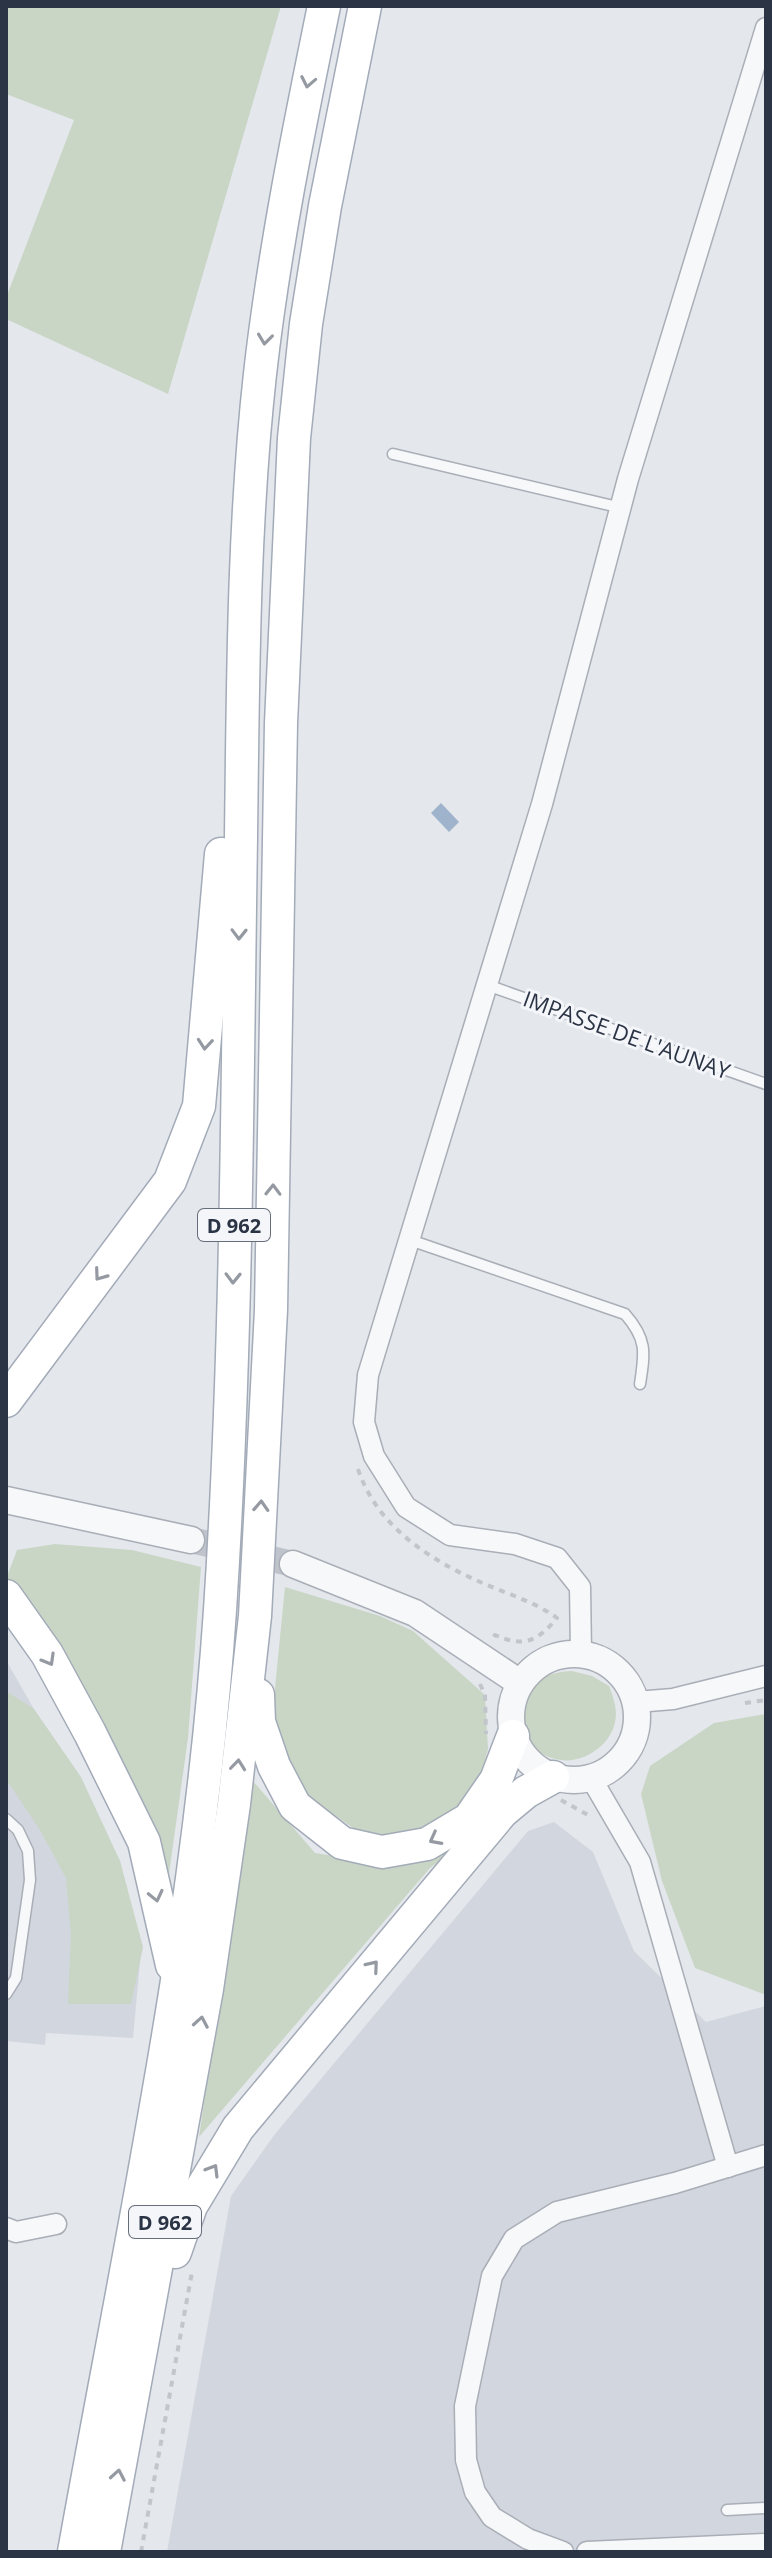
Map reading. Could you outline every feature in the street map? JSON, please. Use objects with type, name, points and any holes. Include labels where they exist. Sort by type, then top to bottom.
[{"type":"main road","name":"D 962","points":[[74,2552],[177,1986],[202,1801],[220,1615],[228,1459],[243,726],[255,436],[265,333],[285,201],[324,6]]},
{"type":"main road","name":"D 962","points":[[104,2552],[209,1974],[234,1804],[255,1616],[271,1310],[281,723],[294,438],[306,324],[325,206],[365,6]]},
{"type":"main road","points":[[6,1401],[170,1181],[199,1106],[255,436]]},
{"type":"main road","points":[[6,1596],[47,1654],[144,1842],[177,1986]]},
{"type":"main road","points":[[255,1616],[259,1722],[274,1766],[295,1806],[342,1843],[382,1852],[427,1844],[469,1819],[496,1780],[513,1736]]},
{"type":"main road","points":[[142,2345],[191,2206],[238,2128],[502,1812],[526,1792],[553,1777]]},
{"type":"street","points":[[581,1653],[580,1587],[557,1558],[515,1544],[450,1535],[406,1507],[374,1456],[364,1422],[368,1375],[542,804],[622,508],[766,28]]},
{"type":"street","points":[[6,1500],[191,1540]]},
{"type":"street","points":[[293,1564],[415,1613],[520,1683]]},
{"type":"street","points":[[581,1653],[600,1658],[616,1669],[629,1684],[636,1702],[637,1721],[633,1740],[623,1757],[608,1770],[591,1778],[572,1780],[553,1777],[536,1768],[522,1753],[513,1736],[510,1718],[512,1700],[531,1669],[546,1659],[581,1653]]},
{"type":"street","points":[[636,1702],[673,1699],[766,1676]]},
{"type":"street","points":[[591,1778],[640,1862],[728,2167]]},
{"type":"street","points":[[563,2552],[528,2539],[492,2517],[475,2492],[466,2460],[465,2406],[492,2276],[514,2239],[557,2212],[675,2183],[766,2155]]},
{"type":"street","points":[[6,2228],[16,2232],[56,2224]]},
{"type":"street","points":[[587,2552],[766,2544]]},
{"type":"lane","points":[[393,454],[622,508]]},
{"type":"lane","name":"IMPASSE DE L'AUNAY","points":[[487,985],[766,1084]]},
{"type":"lane","points":[[410,1240],[625,1314],[644,1343],[640,1384]]},
{"type":"lane","points":[[6,1819],[18,1830],[28,1851],[30,1880],[16,1978],[6,1994]]},
{"type":"lane","points":[[727,2510],[766,2508]]},
{"type":"path","points":[[356,1465],[363,1486],[385,1520],[416,1546],[476,1580],[546,1610],[557,1618],[538,1638],[511,1643],[495,1635]]},
{"type":"path","points":[[141,2552],[192,2270]]},
{"type":"shaded area","points":[[6,1660],[120,1861],[140,1962],[133,2038],[46,2033],[45,2045],[6,2041]]},
{"type":"shaded area","points":[[554,1822],[593,1852],[634,1951],[706,2022],[766,2006],[766,2552],[167,2552],[231,2196],[275,2134],[528,1831]]},
{"type":"green space","points":[[6,6],[281,6],[168,394],[6,319],[6,298],[74,120],[6,94]]},
{"type":"green space","points":[[55,1544],[132,1550],[201,1567],[188,1738],[166,1895],[70,1673],[6,1579],[17,1550]]},
{"type":"green space","points":[[285,1587],[380,1616],[413,1631],[485,1695],[488,1749],[477,1789],[441,1819],[408,1838],[356,1830],[313,1800],[281,1761],[274,1698]]},
{"type":"green space","points":[[572,1671],[592,1676],[609,1686],[616,1717],[606,1741],[589,1755],[572,1760],[556,1759],[542,1754],[531,1744],[524,1730],[523,1714],[528,1696],[540,1680],[551,1674]]},
{"type":"green space","points":[[6,1691],[34,1709],[81,1777],[120,1861],[143,1947],[131,2004],[68,2004],[71,1934],[66,1878],[40,1830],[6,1779]]},
{"type":"green space","points":[[766,1714],[766,1995],[695,1968],[662,1881],[641,1794],[650,1766],[714,1723]]},
{"type":"green space","points":[[252,1780],[315,1853],[361,1860],[406,1862],[459,1847],[430,1868],[199,2137]]},
{"type":"water","points":[[441,803],[459,822],[449,832],[431,813]]},
{"type":"tunnel","points":[[191,1540],[293,1564]]}]
